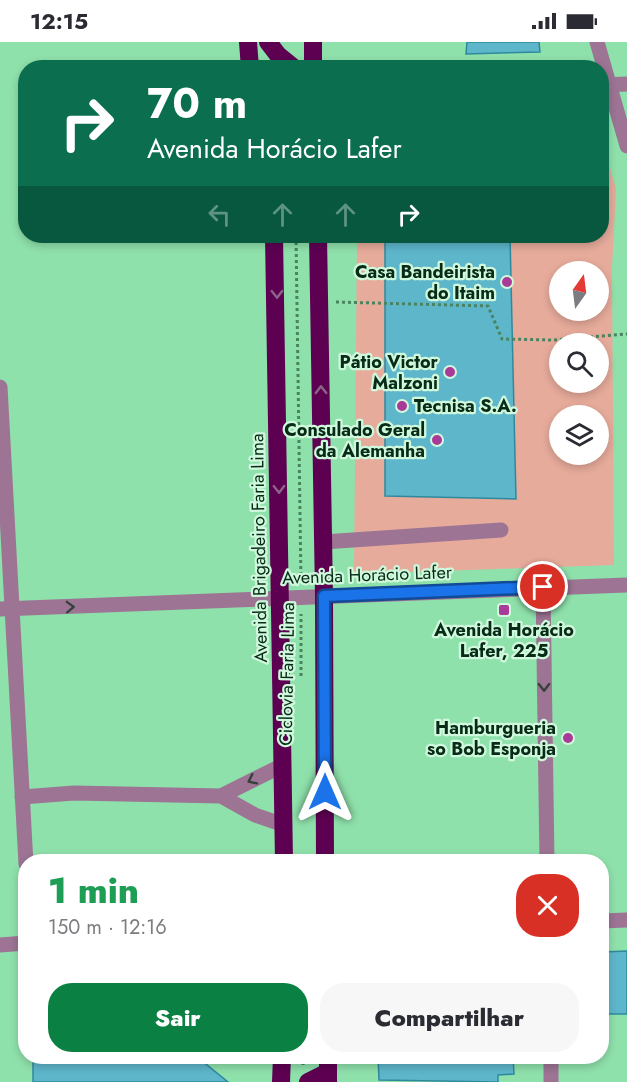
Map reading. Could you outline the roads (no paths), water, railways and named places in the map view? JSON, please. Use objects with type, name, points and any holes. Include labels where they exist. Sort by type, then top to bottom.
[{"type":"highway","points":[[248,42],[249,60]]},
{"type":"highway","points":[[268,42],[285,60]]},
{"type":"highway","points":[[313,42],[314,60]]},
{"type":"highway","name":"Avenida Brigadeiro Faria Lima","points":[[274,243],[284,854]]},
{"type":"highway","points":[[318,243],[326,854]]},
{"type":"highway","points":[[281,1082],[282,1064]]},
{"type":"highway","points":[[308,1082],[328,1070]]},
{"type":"street","points":[[597,42],[600,60]]},
{"type":"street","points":[[609,85],[627,84]]},
{"type":"street","points":[[609,96],[627,146]]},
{"type":"street","points":[[0,387],[6,609],[25,854]]},
{"type":"street","points":[[323,542],[501,530]]},
{"type":"street","name":"Avenida Horácio Lafer","points":[[6,609],[627,585]]},
{"type":"street","points":[[543,587],[547,854]]},
{"type":"street","points":[[22,797],[74,793],[221,796],[283,765]]},
{"type":"street","points":[[221,796],[255,815],[284,825]]},
{"type":"street","points":[[609,921],[627,920]]},
{"type":"street","points":[[0,945],[18,944]]},
{"type":"street","points":[[551,1064],[551,1082]]},
{"type":"place","name":"Casa Bandeirista do Itaim","points":[[507,282]]},
{"type":"place","name":"Pátio Victor Malzoni","points":[[450,372]]},
{"type":"place","name":"Tecnisa S.A.","points":[[402,406]]},
{"type":"place","name":"Consulado Geral da Alemanha","points":[[437,440]]},
{"type":"place","name":"Avenida Horácio Lafer, 225","points":[[504,610]]},
{"type":"place","name":"Hamburgueria so Bob Esponja","points":[[568,738]]}]
